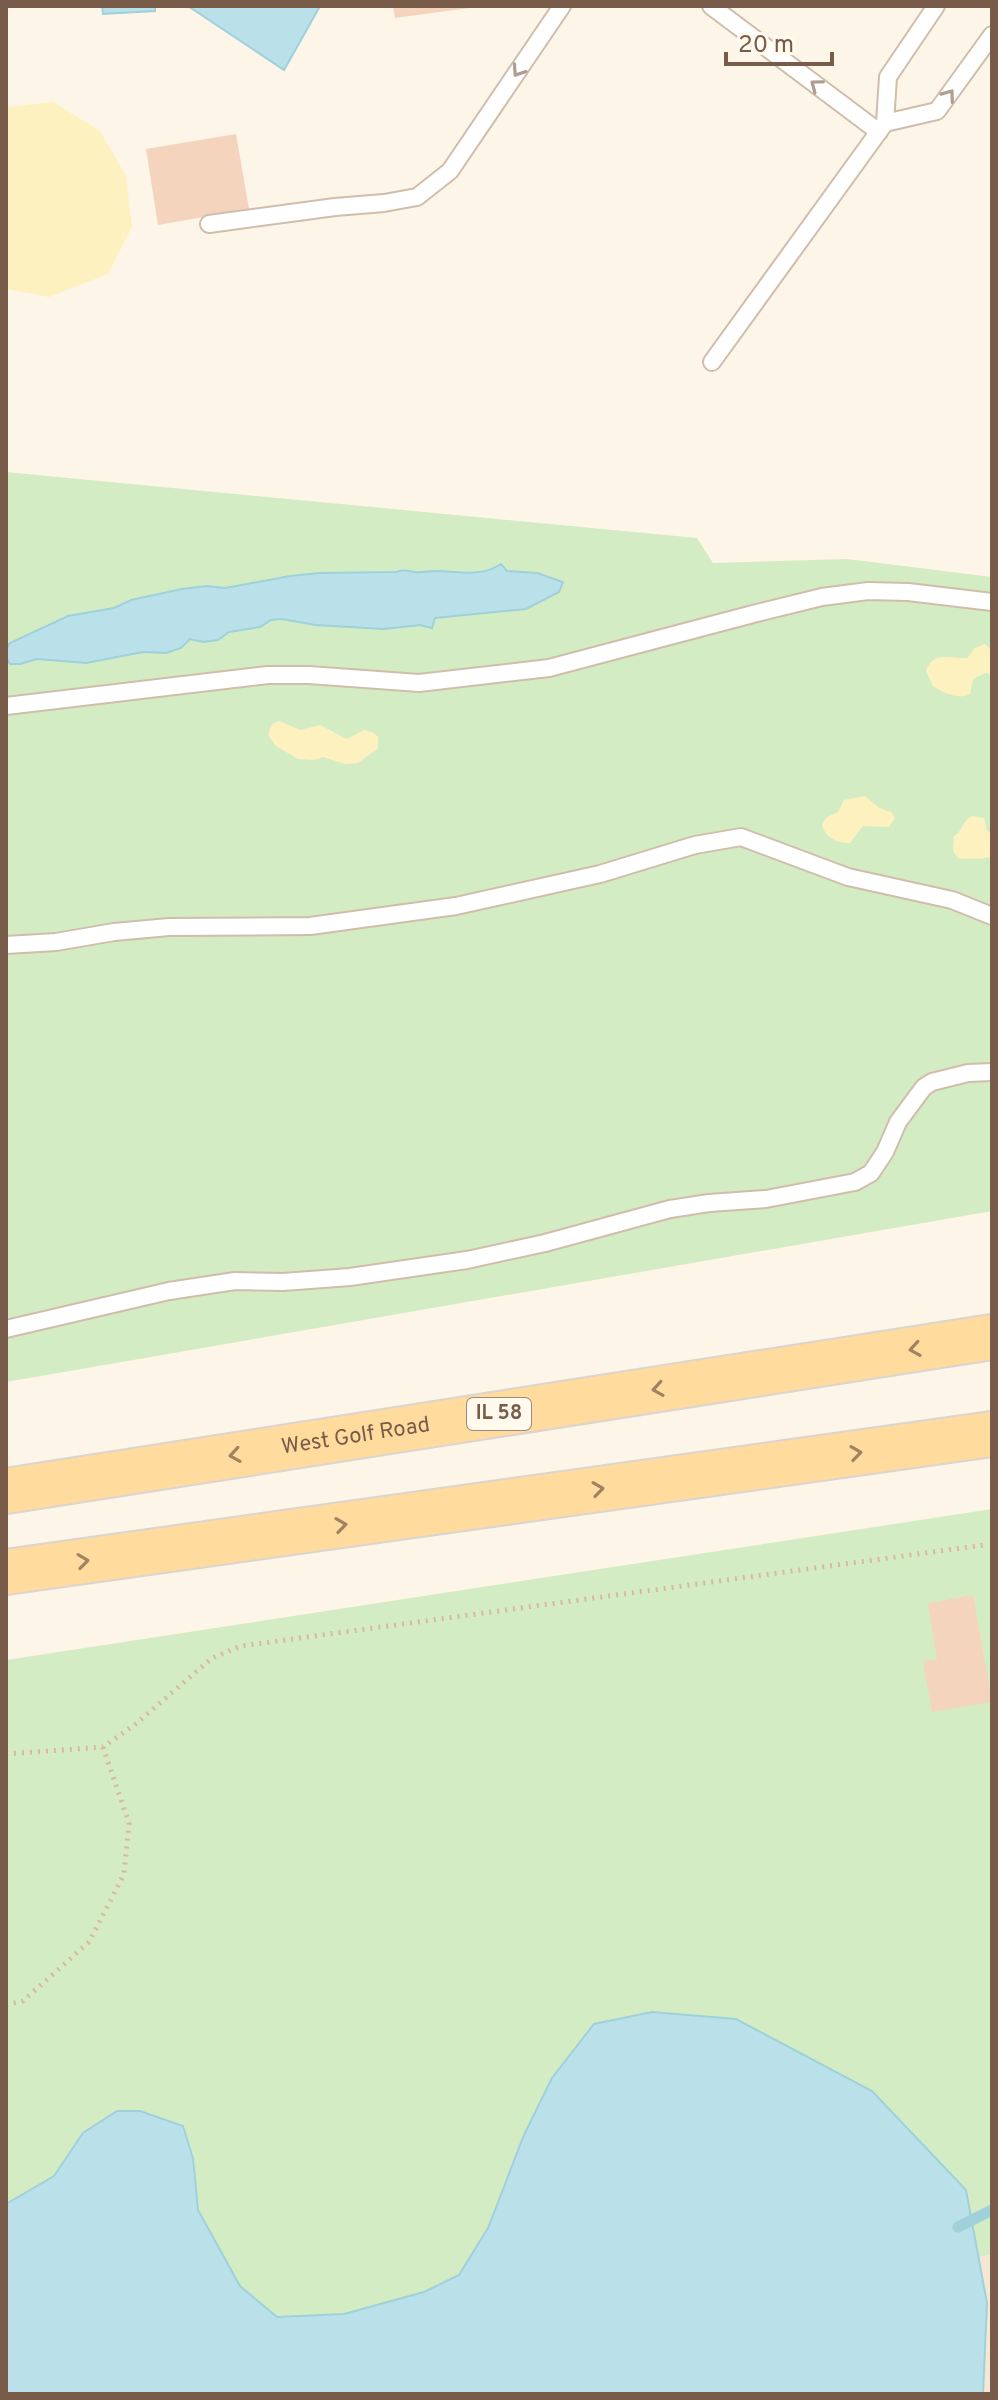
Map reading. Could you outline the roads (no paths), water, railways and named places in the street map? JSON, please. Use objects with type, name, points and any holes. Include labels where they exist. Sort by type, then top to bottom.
[{"type":"main road","name":"West Golf Road","points":[[6,1491],[992,1337]]},
{"type":"main road","points":[[6,1572],[992,1434]]},
{"type":"lane","points":[[209,224],[417,197],[450,171],[562,6]]},
{"type":"lane","points":[[711,6],[882,128]]},
{"type":"lane","points":[[712,362],[882,128],[888,77],[936,6]]},
{"type":"lane","points":[[882,128],[937,111],[992,35]]},
{"type":"lane","points":[[6,706],[268,675],[419,683],[549,668],[822,597],[868,591],[908,592],[992,602]]},
{"type":"lane","points":[[6,945],[56,942],[169,927],[310,926],[456,906],[600,874],[717,840],[741,837],[866,883],[952,900],[992,916]]},
{"type":"lane","points":[[6,1329],[169,1291],[235,1281],[283,1282],[350,1277],[467,1260],[570,1237],[670,1209],[766,1199],[855,1182],[871,1173],[885,1152],[898,1122],[924,1087],[968,1073],[992,1072]]},
{"type":"water","points":[[102,6],[155,6],[155,11],[103,14]]},
{"type":"water","points":[[188,6],[317,6],[319,8],[284,70]]},
{"type":"water","points":[[501,564],[507,571],[537,573],[563,582],[559,592],[526,609],[435,618],[432,628],[420,625],[384,629],[315,625],[282,619],[271,620],[260,627],[229,632],[218,640],[203,642],[190,639],[181,648],[166,653],[143,652],[86,663],[37,659],[10,664],[6,656],[10,643],[68,616],[114,608],[131,600],[182,589],[207,586],[225,588],[320,573],[404,570],[469,573],[485,571]]},
{"type":"water","points":[[652,2012],[736,2019],[872,2091],[966,2190],[987,2303],[983,2394],[6,2394],[6,2204],[54,2176],[83,2133],[117,2111],[140,2111],[183,2126],[193,2158],[198,2210],[240,2286],[277,2317],[344,2314],[424,2292],[459,2275],[488,2228],[524,2135],[552,2078],[594,2024]]},
{"type":"waterway","points":[[958,2227],[992,2210]]}]
